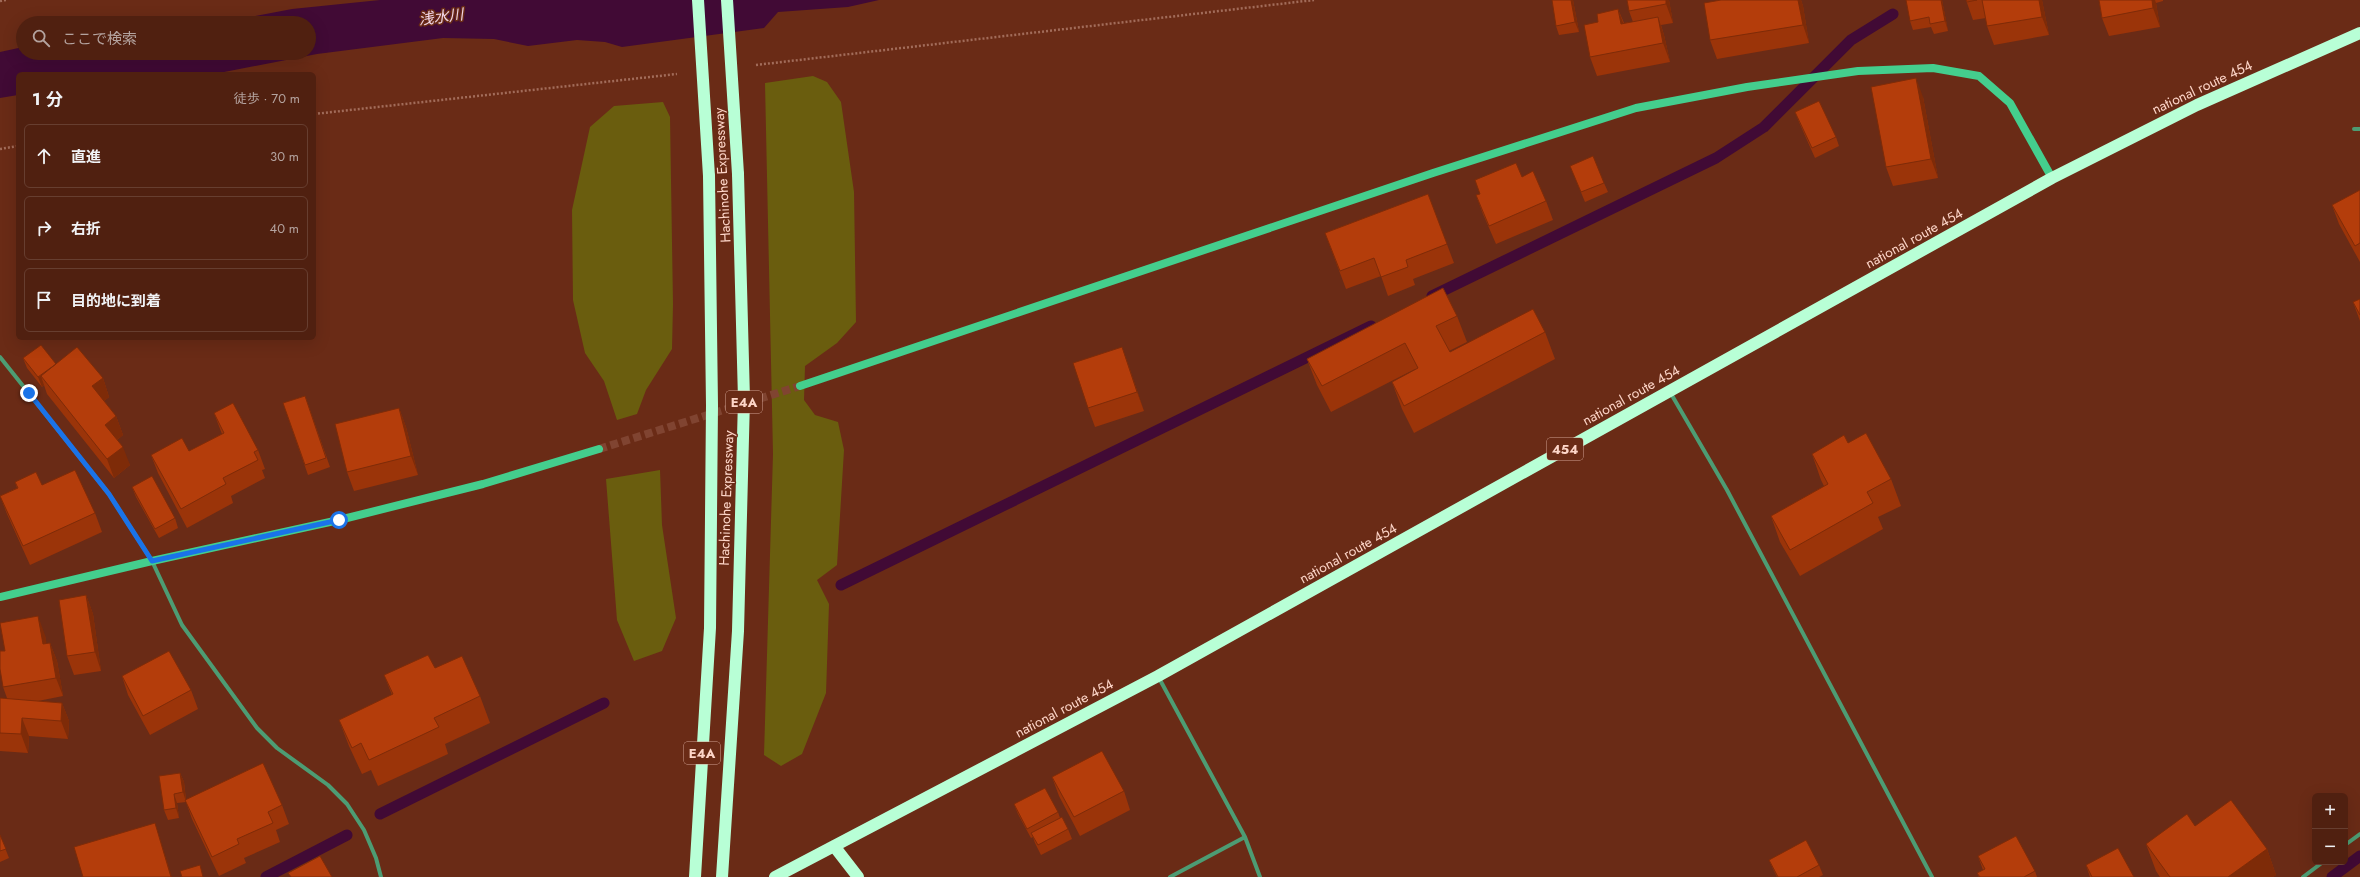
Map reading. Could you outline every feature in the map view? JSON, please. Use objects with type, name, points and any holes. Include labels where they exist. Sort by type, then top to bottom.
[{"type":"highway","name":"Hachinohe Expressway","points":[[695,877],[710,628],[712,405],[709,176],[698,0]]},
{"type":"highway","name":"Hachinohe Expressway","points":[[722,877],[738,630],[744,399],[738,174],[727,0]]},
{"type":"highway","name":"national route 454","points":[[775,877],[1158,676],[2052,178],[2197,104],[2360,33]]},
{"type":"highway","points":[[834,846],[846,877]]},
{"type":"highway","points":[[834,846],[858,877]]},
{"type":"street","points":[[800,386],[1426,176],[1629,111],[1746,87],[1858,71],[1933,68],[1980,76],[2010,103],[2052,178]]},
{"type":"street","points":[[2354,129],[2360,129]]},
{"type":"street","points":[[0,357],[109,494],[152,561],[182,626],[257,728],[278,748],[328,785],[347,804],[364,830],[376,858],[381,877]]},
{"type":"street","points":[[1669,391],[1727,490],[1932,877]]},
{"type":"street","points":[[0,597],[152,561],[339,520],[476,486],[599,449]]},
{"type":"street","points":[[1158,676],[1244,837],[1260,877]]},
{"type":"street","points":[[2348,843],[2360,834]]},
{"type":"street","points":[[1170,877],[1244,837]]},
{"type":"street","points":[[2303,877],[2319,865]]},
{"type":"path","points":[[0,1],[6,0]]},
{"type":"path","points":[[748,66],[1314,0]]},
{"type":"path","points":[[316,114],[684,73]]},
{"type":"path","points":[[0,149],[16,146]]},
{"type":"shaded area","points":[[813,76],[827,82],[841,102],[854,192],[856,322],[837,343],[805,366],[804,400],[815,415],[838,422],[844,450],[837,565],[817,580],[829,604],[826,693],[802,754],[781,766],[764,755],[773,454],[765,83]]},
{"type":"shaded area","points":[[663,102],[670,117],[673,304],[672,349],[646,390],[637,414],[617,420],[604,381],[585,353],[573,300],[572,210],[590,127],[614,106]]},
{"type":"shaded area","points":[[660,470],[662,525],[676,618],[662,651],[634,661],[617,620],[606,479]]},
{"type":"water","name":"浅水川","points":[[380,0],[879,0],[848,7],[778,12],[764,28],[622,47],[605,42],[577,40],[528,46],[494,39],[443,38],[316,54],[316,16],[255,16],[292,9]]},
{"type":"water","points":[[16,49],[16,60],[286,60],[224,72],[16,72],[16,95],[0,98],[0,52]]},
{"type":"building","points":[[1552,0],[1571,0],[1575,22],[1556,26]]},
{"type":"building","points":[[1627,0],[1666,0],[1666,4],[1629,11]]},
{"type":"building","points":[[1721,0],[1798,0],[1803,25],[1710,40],[1704,3]]},
{"type":"building","points":[[1906,0],[1941,0],[1945,21],[1930,24],[1929,17],[1910,21]]},
{"type":"building","points":[[1966,0],[1977,0],[1967,2]]},
{"type":"building","points":[[1982,0],[2039,0],[2042,17],[1987,26]]},
{"type":"building","points":[[2099,0],[2152,0],[2153,8],[2102,18]]},
{"type":"building","points":[[1618,9],[1621,24],[1658,17],[1663,43],[1590,57],[1584,25],[1598,22],[1597,14]]},
{"type":"building","points":[[1916,78],[1931,159],[1886,167],[1871,87]]},
{"type":"building","points":[[1819,101],[1836,137],[1812,148],[1795,112]]},
{"type":"building","points":[[1593,156],[1604,183],[1581,192],[1570,166]]},
{"type":"building","points":[[1516,163],[1522,177],[1533,171],[1546,201],[1489,226],[1476,195],[1480,194],[1475,180]]},
{"type":"building","points":[[2360,190],[2360,243],[2355,246],[2332,205]]},
{"type":"building","points":[[1428,194],[1447,244],[1406,260],[1408,267],[1381,277],[1374,258],[1340,271],[1325,233]]},
{"type":"building","points":[[1443,288],[1457,316],[1436,326],[1450,352],[1533,309],[1545,332],[1404,406],[1392,382],[1418,368],[1405,343],[1322,386],[1307,359]]},
{"type":"building","points":[[2360,299],[2360,315],[2353,302]]},
{"type":"building","points":[[41,345],[56,364],[38,377],[23,358]]},
{"type":"building","points":[[77,347],[103,378],[92,386],[116,416],[105,425],[123,447],[107,459],[41,376]]},
{"type":"building","points":[[1122,347],[1137,392],[1088,408],[1073,363]]},
{"type":"building","points":[[305,396],[326,458],[305,465],[283,403]]},
{"type":"building","points":[[233,403],[258,450],[254,452],[258,460],[223,478],[226,484],[181,509],[151,455],[182,438],[189,451],[224,433],[214,413]]},
{"type":"building","points":[[399,408],[411,456],[347,472],[335,424]]},
{"type":"building","points":[[1866,433],[1891,479],[1867,492],[1873,503],[1790,550],[1771,516],[1828,484],[1812,454],[1844,435],[1848,443]]},
{"type":"building","points":[[75,470],[95,513],[23,546],[0,496],[18,488],[15,482],[36,472],[42,485]]},
{"type":"building","points":[[152,476],[175,518],[155,529],[132,487]]},
{"type":"building","points":[[86,595],[95,652],[67,656],[59,600]]},
{"type":"building","points":[[38,616],[43,644],[50,643],[56,678],[3,687],[0,669],[0,651],[5,651],[0,623]]},
{"type":"building","points":[[169,651],[191,690],[143,716],[122,676]]},
{"type":"building","points":[[428,655],[435,668],[462,656],[480,696],[434,718],[439,727],[369,760],[361,743],[352,748],[339,720],[393,694],[384,675]]},
{"type":"building","points":[[0,698],[62,703],[61,721],[22,718],[21,734],[0,733]]},
{"type":"building","points":[[1102,751],[1124,791],[1074,817],[1052,777]]},
{"type":"building","points":[[263,763],[282,805],[268,812],[273,823],[237,839],[239,844],[212,857],[185,800]]},
{"type":"building","points":[[180,773],[183,792],[174,794],[176,808],[164,810],[159,776]]},
{"type":"building","points":[[1045,788],[1058,812],[1027,829],[1014,804]]},
{"type":"building","points":[[2231,800],[2267,849],[2228,877],[2170,877],[2146,844],[2187,814],[2195,826]]},
{"type":"building","points":[[1062,817],[1068,829],[1038,845],[1031,833]]},
{"type":"building","points":[[155,823],[171,877],[83,877],[74,847]]},
{"type":"building","points":[[0,835],[6,849],[0,851]]},
{"type":"building","points":[[2016,836],[2035,871],[2024,877],[1980,877],[1977,873],[1985,869],[1978,856]]},
{"type":"building","points":[[1806,840],[1819,865],[1797,877],[1778,877],[1769,860]]},
{"type":"building","points":[[2118,848],[2134,877],[2092,877],[2086,865]]},
{"type":"building","points":[[320,856],[332,877],[291,877],[288,873]]},
{"type":"building","points":[[200,865],[203,877],[182,877],[180,871]]},
{"type":"waterway","points":[[1432,296],[1716,158],[1764,127],[1851,40],[1893,14]]},
{"type":"waterway","points":[[841,585],[1371,326]]},
{"type":"waterway","points":[[380,814],[604,703]]},
{"type":"waterway","points":[[266,877],[347,835]]},
{"type":"waterway","points":[[2332,877],[2360,856]]},
{"type":"tunnel","points":[[599,449],[800,386]]},
{"type":"route","points":[[29,393],[109,494],[152,561],[339,520]]}]
